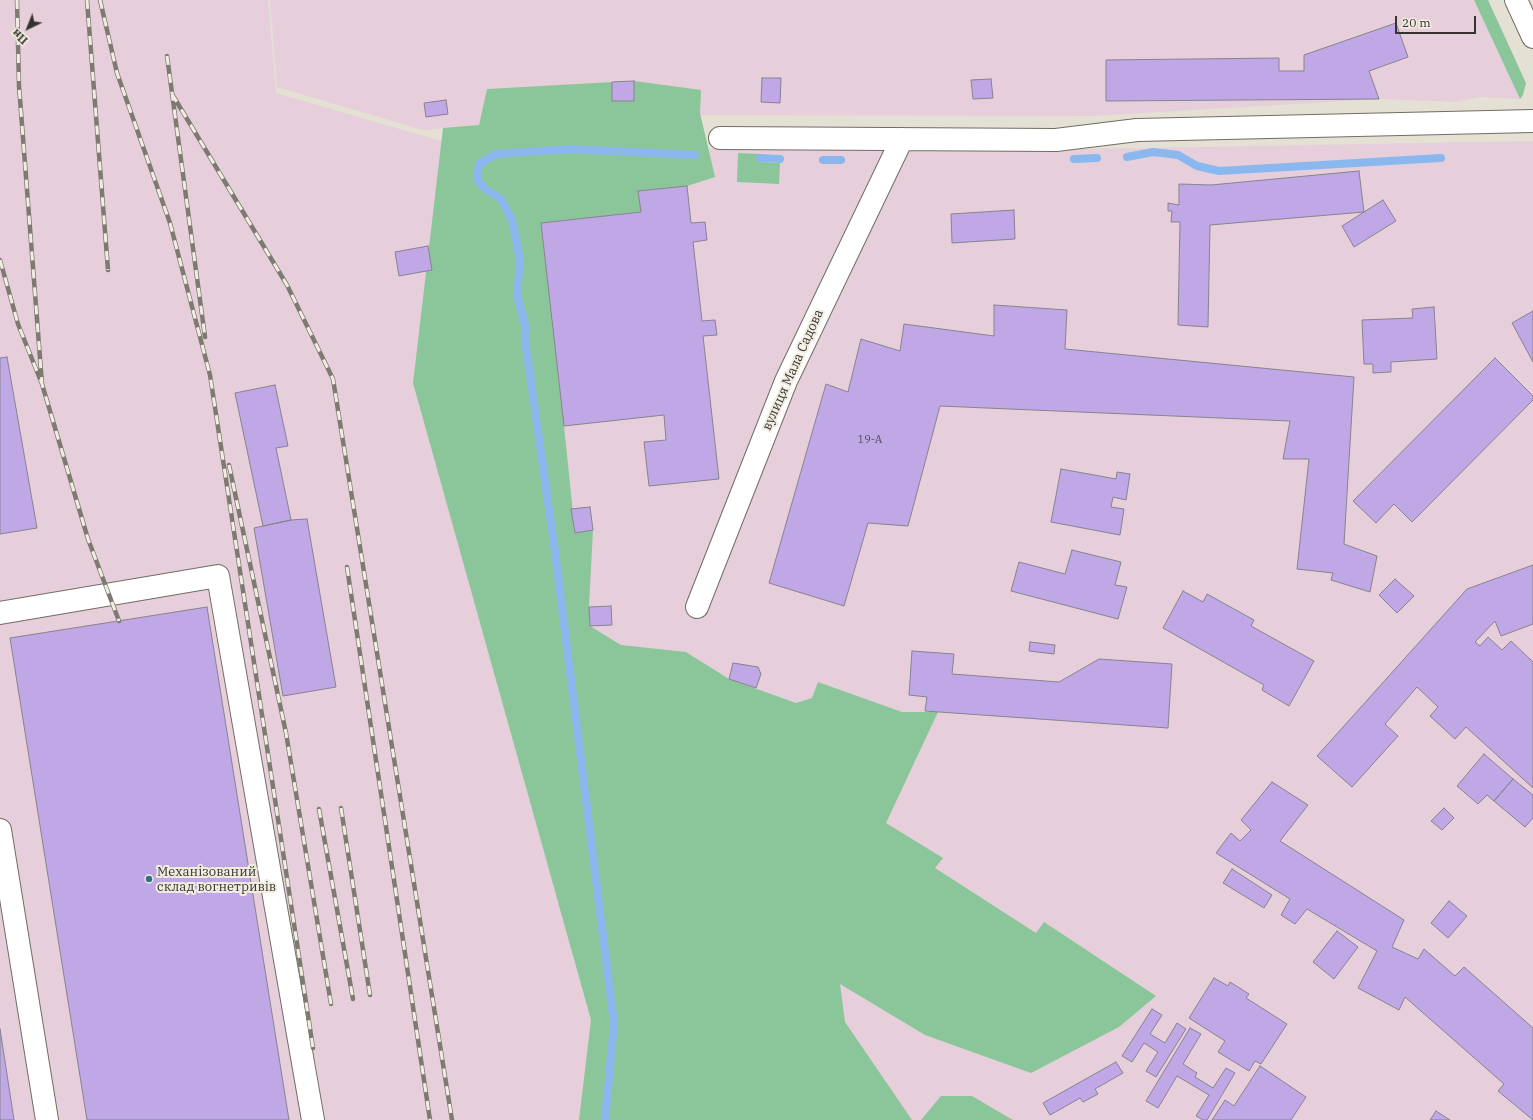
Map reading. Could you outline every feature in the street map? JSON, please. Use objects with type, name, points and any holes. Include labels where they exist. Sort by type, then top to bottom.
[{"type":"street","points":[[1516,0],[1533,37]]},
{"type":"street","points":[[720,138],[1056,140],[1137,130],[1533,121]]},
{"type":"street","name":"вулиця Мала Садова","points":[[698,607],[786,381],[902,139]]},
{"type":"street","points":[[0,613],[218,576],[313,1120]]},
{"type":"street","points":[[0,830],[47,1120]]},
{"type":"shaded area","points":[[0,0],[268,0],[276,93],[441,141],[709,149],[1028,150],[1533,141],[1533,1120],[0,1120]]},
{"type":"shaded area","points":[[270,0],[1474,0],[1520,99],[1479,97],[1455,102],[1379,99],[1093,116],[605,115],[423,130],[277,87]]},
{"type":"green space","points":[[1474,0],[1488,0],[1526,83],[1523,95],[1520,99]]},
{"type":"green space","points":[[634,81],[701,90],[700,113],[715,177],[687,186],[639,191],[641,212],[541,223],[575,533],[593,530],[589,607],[590,626],[621,645],[686,652],[729,679],[796,703],[812,698],[818,682],[902,712],[938,712],[886,823],[943,858],[935,868],[1036,933],[1044,922],[1156,996],[1119,1027],[1031,1073],[925,1035],[840,984],[845,1022],[912,1120],[579,1120],[591,1020],[413,383],[443,128],[479,125],[487,89],[612,82],[612,101],[634,101]]},
{"type":"green space","points":[[738,153],[760,154],[760,162],[780,163],[779,184],[737,182]]},
{"type":"green space","points":[[941,1096],[972,1096],[1013,1120],[921,1120]]},
{"type":"building","points":[[1396,23],[1408,57],[1369,71],[1379,99],[1106,101],[1106,60],[1279,58],[1279,71],[1304,71],[1304,55]]},
{"type":"building","points":[[762,78],[781,78],[780,103],[761,102]]},
{"type":"building","points":[[991,79],[993,98],[973,99],[971,80]]},
{"type":"building","points":[[634,81],[634,101],[612,101],[612,82]]},
{"type":"building","points":[[446,100],[448,114],[426,117],[424,103]]},
{"type":"building","points":[[1359,171],[1364,212],[1210,225],[1208,327],[1178,325],[1180,222],[1171,222],[1172,211],[1168,211],[1168,203],[1179,205],[1179,184],[1211,185]]},
{"type":"building","points":[[687,186],[691,223],[705,222],[707,240],[693,242],[702,321],[715,320],[717,335],[703,336],[719,479],[649,486],[644,442],[666,440],[664,415],[564,426],[541,223],[641,212],[638,191]]},
{"type":"building","points":[[1383,200],[1396,221],[1354,247],[1342,226]]},
{"type":"building","points":[[1014,210],[1015,239],[952,243],[951,214]]},
{"type":"building","points":[[428,246],[432,270],[399,276],[395,252]]},
{"type":"building","points":[[994,305],[1067,310],[1065,349],[1354,377],[1344,544],[1377,556],[1370,592],[1331,580],[1333,573],[1297,569],[1309,459],[1283,459],[1290,421],[940,406],[908,526],[868,523],[844,606],[769,583],[826,384],[848,392],[861,339],[900,351],[904,324],[994,336]]},
{"type":"building","points":[[1434,307],[1437,359],[1391,362],[1391,372],[1373,373],[1373,364],[1364,364],[1362,320],[1413,318],[1412,309]]},
{"type":"building","points":[[1533,311],[1533,362],[1512,323]]},
{"type":"building","points":[[7,357],[37,528],[0,534],[0,358]]},
{"type":"building","points":[[1495,358],[1533,396],[1533,400],[1412,522],[1394,504],[1376,523],[1353,501]]},
{"type":"building","points":[[275,385],[288,446],[276,448],[291,520],[263,526],[235,393]]},
{"type":"building","points":[[1061,469],[1116,479],[1117,472],[1130,474],[1126,500],[1113,497],[1111,507],[1124,509],[1120,535],[1051,522]]},
{"type":"building","points":[[590,507],[593,530],[575,533],[571,509]]},
{"type":"building","points":[[307,519],[336,687],[283,696],[254,528],[291,520]]},
{"type":"building","points":[[1072,550],[1121,562],[1115,585],[1127,587],[1118,619],[1011,591],[1019,562],[1065,574]]},
{"type":"building","points":[[1533,565],[1533,624],[1501,636],[1495,621],[1475,642],[1480,646],[1488,637],[1502,650],[1511,641],[1533,662],[1533,788],[1466,727],[1455,739],[1430,716],[1438,707],[1417,687],[1385,724],[1398,736],[1352,787],[1317,756],[1467,589]]},
{"type":"building","points":[[1395,579],[1414,596],[1397,613],[1379,595]]},
{"type":"building","points":[[1183,591],[1203,602],[1207,594],[1254,620],[1251,626],[1314,661],[1289,706],[1262,690],[1264,685],[1163,628]]},
{"type":"building","points":[[611,606],[612,625],[590,626],[589,607]]},
{"type":"building","name":"Механізований склад вогнетривів","points":[[207,607],[289,1120],[87,1120],[10,638]]},
{"type":"building","points":[[1030,642],[1055,645],[1054,654],[1029,651]]},
{"type":"building","points":[[912,651],[954,654],[952,674],[1059,682],[1099,659],[1172,664],[1168,728],[925,711],[927,697],[909,695]]},
{"type":"building","points":[[733,663],[758,667],[761,674],[756,688],[729,679]]},
{"type":"building","points":[[1484,754],[1513,779],[1494,801],[1487,795],[1478,804],[1457,786]]},
{"type":"building","points":[[1513,779],[1533,795],[1533,818],[1525,827],[1494,801]]},
{"type":"building","points":[[1272,782],[1308,805],[1280,841],[1404,920],[1392,947],[1418,959],[1424,949],[1455,976],[1464,967],[1533,1028],[1533,1120],[1498,1091],[1504,1084],[1405,997],[1399,1010],[1358,988],[1377,951],[1307,909],[1295,924],[1281,915],[1290,899],[1216,853],[1231,833],[1240,841],[1251,830],[1241,820]]},
{"type":"building","points":[[1444,808],[1454,818],[1442,830],[1431,821]]},
{"type":"building","points":[[1232,869],[1272,895],[1264,908],[1223,883]]},
{"type":"building","points":[[1449,901],[1467,916],[1448,938],[1431,923]]},
{"type":"building","points":[[1337,931],[1358,947],[1334,979],[1313,962]]},
{"type":"building","points":[[1214,978],[1228,986],[1230,982],[1249,994],[1246,998],[1287,1024],[1261,1064],[1255,1061],[1249,1071],[1218,1052],[1225,1041],[1189,1018]]},
{"type":"building","points":[[1152,1009],[1162,1015],[1150,1034],[1165,1043],[1177,1023],[1186,1029],[1156,1077],[1146,1071],[1158,1052],[1144,1043],[1132,1062],[1122,1056]]},
{"type":"building","points":[[1190,1028],[1201,1034],[1183,1064],[1197,1073],[1195,1077],[1213,1088],[1226,1068],[1235,1073],[1207,1120],[1203,1120],[1196,1116],[1209,1095],[1177,1076],[1158,1108],[1146,1101]]},
{"type":"building","points":[[0,1029],[14,1120],[0,1120]]},
{"type":"building","points":[[1116,1062],[1123,1073],[1095,1089],[1098,1094],[1083,1102],[1080,1098],[1050,1115],[1043,1103]]},
{"type":"building","points":[[1260,1066],[1306,1097],[1291,1120],[1212,1120],[1225,1100],[1234,1106]]},
{"type":"building","points":[[1436,1111],[1450,1120],[1430,1120]]},
{"type":"waterway","points":[[605,1120],[614,1024],[554,544],[526,347],[525,325],[517,295],[520,260],[512,220],[501,199],[484,188],[477,179],[479,164],[496,154],[570,149],[695,155]]},
{"type":"waterway","points":[[1127,157],[1153,152],[1178,155],[1197,166],[1219,171],[1441,158]]},
{"type":"waterway","points":[[760,158],[780,159]]},
{"type":"waterway","points":[[1074,159],[1097,158]]},
{"type":"waterway","points":[[823,160],[841,160]]},
{"type":"railway","points":[[17,0],[19,86],[42,384]]},
{"type":"railway","points":[[87,0],[108,270]]},
{"type":"railway","points":[[100,0],[117,73],[170,223],[210,375],[313,1048]]},
{"type":"railway","points":[[167,56],[205,337]]},
{"type":"railway","points":[[172,94],[287,285],[333,379],[452,1120]]},
{"type":"railway","points":[[0,260],[18,324],[42,384],[88,539],[119,621]]},
{"type":"railway","points":[[229,465],[286,733],[331,1004]]},
{"type":"railway","points":[[347,567],[430,1120]]},
{"type":"railway","points":[[341,808],[370,995]]},
{"type":"railway","points":[[319,809],[353,999]]},
{"type":"place","name":"Механізований склад вогнетривів","points":[[149,879]]}]
